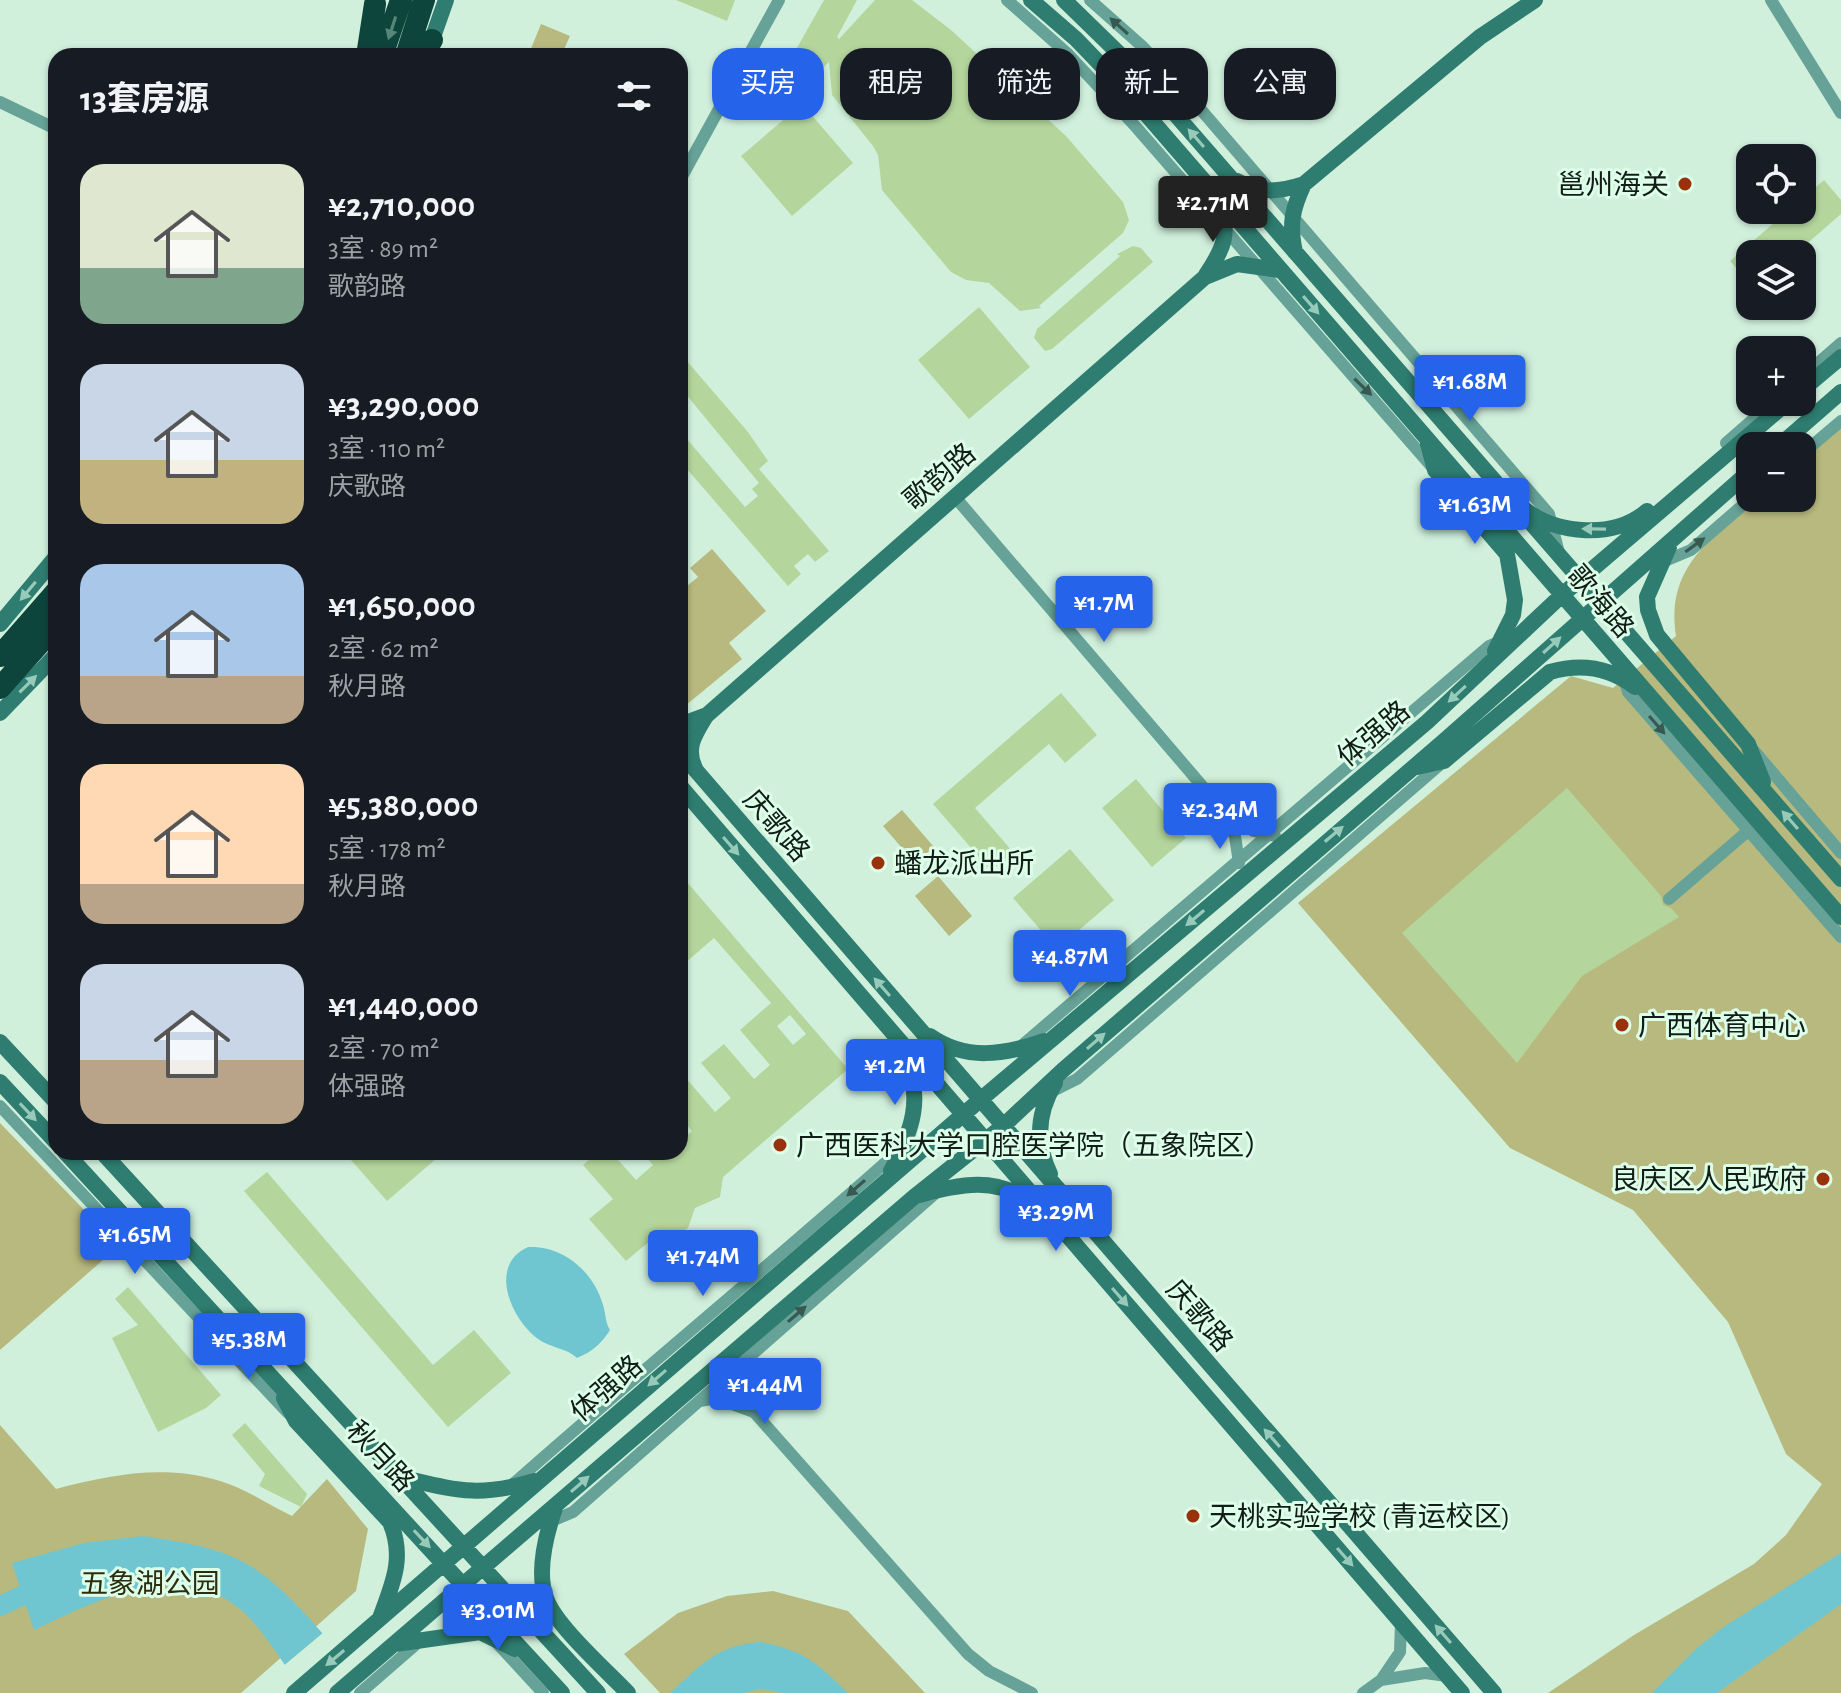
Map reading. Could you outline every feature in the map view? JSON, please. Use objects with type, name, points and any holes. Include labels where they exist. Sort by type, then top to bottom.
[{"type":"highway","points":[[385,48],[401,0]]},
{"type":"highway","points":[[409,48],[424,0]]},
{"type":"highway","points":[[368,48],[375,2]]},
{"type":"highway","points":[[0,656],[48,601]]},
{"type":"highway","points":[[0,688],[48,634]]},
{"type":"main road","points":[[428,48],[446,0]]},
{"type":"main road","name":"歌海路","points":[[1031,0],[1076,39],[1127,92],[1841,917]]},
{"type":"main road","points":[[1229,176],[1250,188],[1272,192],[1304,184],[1480,37],[1535,0]]},
{"type":"main road","name":"歌海路","points":[[1067,1],[1142,76],[1841,879]]},
{"type":"main road","points":[[359,48],[375,2]]},
{"type":"main road","points":[[1295,254],[1290,232],[1291,214],[1304,184]]},
{"type":"main road","points":[[1211,190],[1224,216],[1227,232]]},
{"type":"main road","name":"歌韵路","points":[[1205,277],[1218,258],[1227,232]]},
{"type":"main road","name":"歌韵路","points":[[698,773],[691,759],[691,745],[707,715],[1205,277],[1225,266],[1254,264],[1281,270]]},
{"type":"main road","points":[[1816,378],[1841,357]]},
{"type":"main road","points":[[1795,432],[1841,392]]},
{"type":"main road","name":"体强路","points":[[294,1693],[922,1149],[1427,722],[1562,595],[1772,416]]},
{"type":"main road","points":[[1507,495],[1531,515],[1551,523],[1584,529],[1618,528],[1638,519],[1726,443],[1759,427]]},
{"type":"main road","points":[[1426,438],[1435,470],[1507,554],[1515,600],[1513,615],[1483,669]]},
{"type":"main road","name":"体强路","points":[[337,1693],[398,1650],[463,1584],[914,1197],[1002,1127],[1063,1070],[1412,769],[1736,483]]},
{"type":"main road","points":[[1678,534],[1659,564],[1647,597],[1648,610],[1657,635],[1748,744],[1768,794]]},
{"type":"main road","points":[[0,624],[48,567]]},
{"type":"main road","points":[[0,713],[48,663]]},
{"type":"main road","points":[[1412,769],[1444,761],[1550,672],[1569,666],[1591,667],[1624,679],[1652,700]]},
{"type":"main road","name":"歌韵路","points":[[688,722],[707,715]]},
{"type":"main road","name":"庆歌路","points":[[688,761],[1494,1693]]},
{"type":"main road","name":"庆歌路","points":[[688,795],[1462,1693]]},
{"type":"main road","points":[[846,980],[863,965]]},
{"type":"main road","points":[[908,1017],[943,1045],[962,1052],[980,1054],[1018,1049],[1053,1038]]},
{"type":"main road","points":[[0,1030],[17,1060]]},
{"type":"main road","points":[[885,1182],[912,1126],[916,1100],[907,1062],[891,1031]]},
{"type":"main road","points":[[0,1042],[48,1093]]},
{"type":"main road","points":[[1063,1070],[1049,1093],[1039,1133],[1040,1152],[1073,1209]]},
{"type":"main road","points":[[0,1082],[48,1133]]},
{"type":"main road","name":"秋月路","points":[[72,1160],[562,1693]]},
{"type":"main road","name":"秋月路","points":[[109,1160],[592,1687]]},
{"type":"main road","points":[[914,1197],[972,1183],[996,1185],[1018,1193],[1057,1224]]},
{"type":"main road","points":[[260,1363],[279,1346]]},
{"type":"main road","points":[[274,1378],[296,1421],[390,1522],[398,1541],[397,1569],[377,1622]]},
{"type":"main road","points":[[399,1477],[468,1493],[508,1488],[540,1479]]},
{"type":"main road","points":[[557,1504],[551,1522],[543,1577],[545,1597],[556,1616],[628,1693]]},
{"type":"main road","points":[[398,1650],[421,1640],[480,1632],[530,1658]]},
{"type":"main road","points":[[1462,1693],[1481,1678]]},
{"type":"street","points":[[688,165],[779,0]]},
{"type":"street","points":[[1007,0],[1068,54],[1435,470]]},
{"type":"street","points":[[1090,0],[1143,47],[1190,97],[1549,514],[1560,556]]},
{"type":"street","points":[[1771,0],[1841,113]]},
{"type":"street","points":[[0,102],[48,125]]},
{"type":"street","points":[[1816,365],[1841,343]]},
{"type":"street","points":[[1726,443],[1757,416]]},
{"type":"street","points":[[1816,442],[1841,421]]},
{"type":"street","points":[[955,497],[1227,815],[1254,831],[1290,838]]},
{"type":"street","points":[[1628,577],[1691,550],[1736,511]]},
{"type":"street","points":[[1018,1049],[1489,646],[1525,629]]},
{"type":"street","points":[[1617,660],[1628,692],[1841,937]]},
{"type":"street","points":[[1748,744],[1841,853]]},
{"type":"street","points":[[1027,1105],[1077,1079],[1444,761]]},
{"type":"street","points":[[1227,815],[1239,860],[1238,882]]},
{"type":"street","points":[[1669,899],[1749,830]]},
{"type":"street","points":[[0,1106],[48,1157]]},
{"type":"street","points":[[508,1488],[662,1352],[738,1293],[885,1163],[922,1149]]},
{"type":"street","points":[[51,1160],[296,1421]]},
{"type":"street","points":[[519,1536],[573,1512],[939,1190]]},
{"type":"street","points":[[743,1362],[741,1374],[745,1393],[754,1412],[968,1654],[989,1671],[1032,1693]]},
{"type":"street","points":[[700,1401],[716,1398],[754,1412]]},
{"type":"street","points":[[1363,1693],[1381,1680],[1400,1652],[1401,1622]]},
{"type":"street","points":[[491,1637],[543,1693]]},
{"type":"street","points":[[360,1693],[398,1650]]},
{"type":"street","points":[[1381,1680],[1425,1673],[1447,1676]]},
{"type":"green space","points":[[541,24],[570,36],[565,48],[531,48]]},
{"type":"green space","name":"广西体育中心","points":[[1841,421],[1841,1693],[1548,1693],[1634,1635],[1754,1564],[1786,1535],[1822,1484],[1786,1454],[1728,1322],[1633,1210],[1510,1148],[1298,903],[1571,676],[1613,688],[1676,636],[1674,612],[1685,573],[1708,542],[1741,512],[1816,512],[1816,443]]},
{"type":"green space","points":[[712,549],[766,611],[729,643],[742,659],[688,703],[688,585],[698,577],[690,568]]},
{"type":"green space","points":[[902,810],[934,847],[915,863],[883,826]]},
{"type":"green space","points":[[938,876],[972,916],[949,936],[915,896]]},
{"type":"green space","points":[[0,1123],[119,1246],[0,1350]]},
{"type":"green space","name":"五象湖公园","points":[[0,1425],[56,1489],[137,1473],[178,1473],[229,1484],[292,1516],[327,1479],[368,1529],[356,1591],[241,1693],[0,1693]]},
{"type":"green space","points":[[773,1591],[848,1611],[925,1693],[660,1693],[624,1654],[678,1613],[727,1596]]},
{"type":"water","points":[[528,1247],[565,1256],[585,1272],[599,1293],[610,1330],[596,1347],[582,1356],[577,1358],[538,1339],[528,1330],[512,1305],[506,1278],[509,1266],[516,1255]]},
{"type":"water","points":[[144,1536],[214,1550],[252,1567],[301,1609],[373,1693],[304,1693],[245,1614],[212,1592],[187,1586],[135,1590],[82,1608],[34,1630],[12,1563],[84,1543]]},
{"type":"water","points":[[1841,1553],[1841,1604],[1717,1693],[1652,1693],[1697,1648],[1725,1626]]},
{"type":"water","points":[[761,1642],[789,1649],[809,1659],[848,1693],[783,1693],[760,1689],[744,1693],[670,1693],[721,1652]]},
{"type":"pier","points":[[324,1632],[377,1693],[299,1693],[281,1668]]},
{"type":"building","points":[[676,0],[735,0],[727,21]]},
{"type":"building","points":[[824,0],[857,0],[837,37],[839,39],[875,0],[912,0],[971,48],[968,48],[968,120],[1049,120],[1123,202],[1129,220],[1123,233],[1039,306],[1041,308],[1020,311],[989,283],[966,280],[951,272],[882,190],[878,155],[852,120],[952,120],[952,48],[840,48],[840,105],[832,95],[829,62],[824,67],[824,48],[797,48]]},
{"type":"building","points":[[783,120],[816,120],[853,163],[792,216],[741,156]]},
{"type":"building","points":[[1824,180],[1841,200],[1841,214],[1811,240],[1754,240],[1773,224],[1816,224],[1816,187]]},
{"type":"building","points":[[1133,246],[1141,248],[1153,262],[1052,349],[1045,351],[1034,338],[1037,329],[1120,256],[1117,254]]},
{"type":"building","points":[[979,307],[1030,367],[969,419],[918,360]]},
{"type":"building","points":[[688,362],[748,432],[768,461],[759,469],[829,551],[815,562],[808,554],[794,566],[801,574],[788,586],[688,470],[688,440],[745,507],[758,496],[752,489],[759,483],[688,397]]},
{"type":"building","points":[[1061,693],[1097,735],[1065,763],[1049,744],[975,808],[1013,852],[991,871],[933,804]]},
{"type":"building","points":[[1136,779],[1186,838],[1152,867],[1102,808]]},
{"type":"building","points":[[1567,788],[1661,896],[1663,905],[1679,917],[1582,976],[1517,1063],[1402,933]]},
{"type":"building","points":[[1070,849],[1114,900],[1057,949],[1013,898]]},
{"type":"building","points":[[688,883],[848,1069],[723,1177],[720,1197],[695,1208],[688,1228],[677,1235],[657,1235],[626,1261],[589,1219],[613,1199],[583,1165],[589,1160],[618,1160],[636,1180],[653,1165],[649,1160],[688,1160],[688,1135],[692,1131],[688,1126],[688,1080],[715,1112],[731,1098],[701,1063],[724,1044],[754,1079],[770,1065],[740,1030],[771,1003],[714,938],[688,960]],"holes":[[[790,1015],[806,1034],[793,1045],[777,1026]]]},
{"type":"building","points":[[351,1160],[435,1160],[387,1201]]},
{"type":"building","points":[[267,1172],[433,1365],[474,1330],[511,1373],[448,1427],[244,1191]]},
{"type":"building","points":[[128,1287],[221,1395],[206,1408],[158,1432],[112,1338],[138,1325],[115,1299]]},
{"type":"building","points":[[245,1423],[307,1494],[301,1507],[259,1486],[265,1474],[232,1435]]},
{"type":"waterway","points":[[0,1606],[47,1584]]},
{"type":"place","name":"邕州海关","points":[[1685,184]]},
{"type":"place","name":"蟠龙派出所","points":[[878,863]]},
{"type":"place","name":"广西体育中心","points":[[1622,1025]]},
{"type":"place","name":"广西医科大学口腔医学院（五象院区）","points":[[780,1145]]},
{"type":"place","name":"良庆区人民政府","points":[[1823,1179]]},
{"type":"place","name":"天桃实验学校 (青运校区)","points":[[1193,1516]]}]
